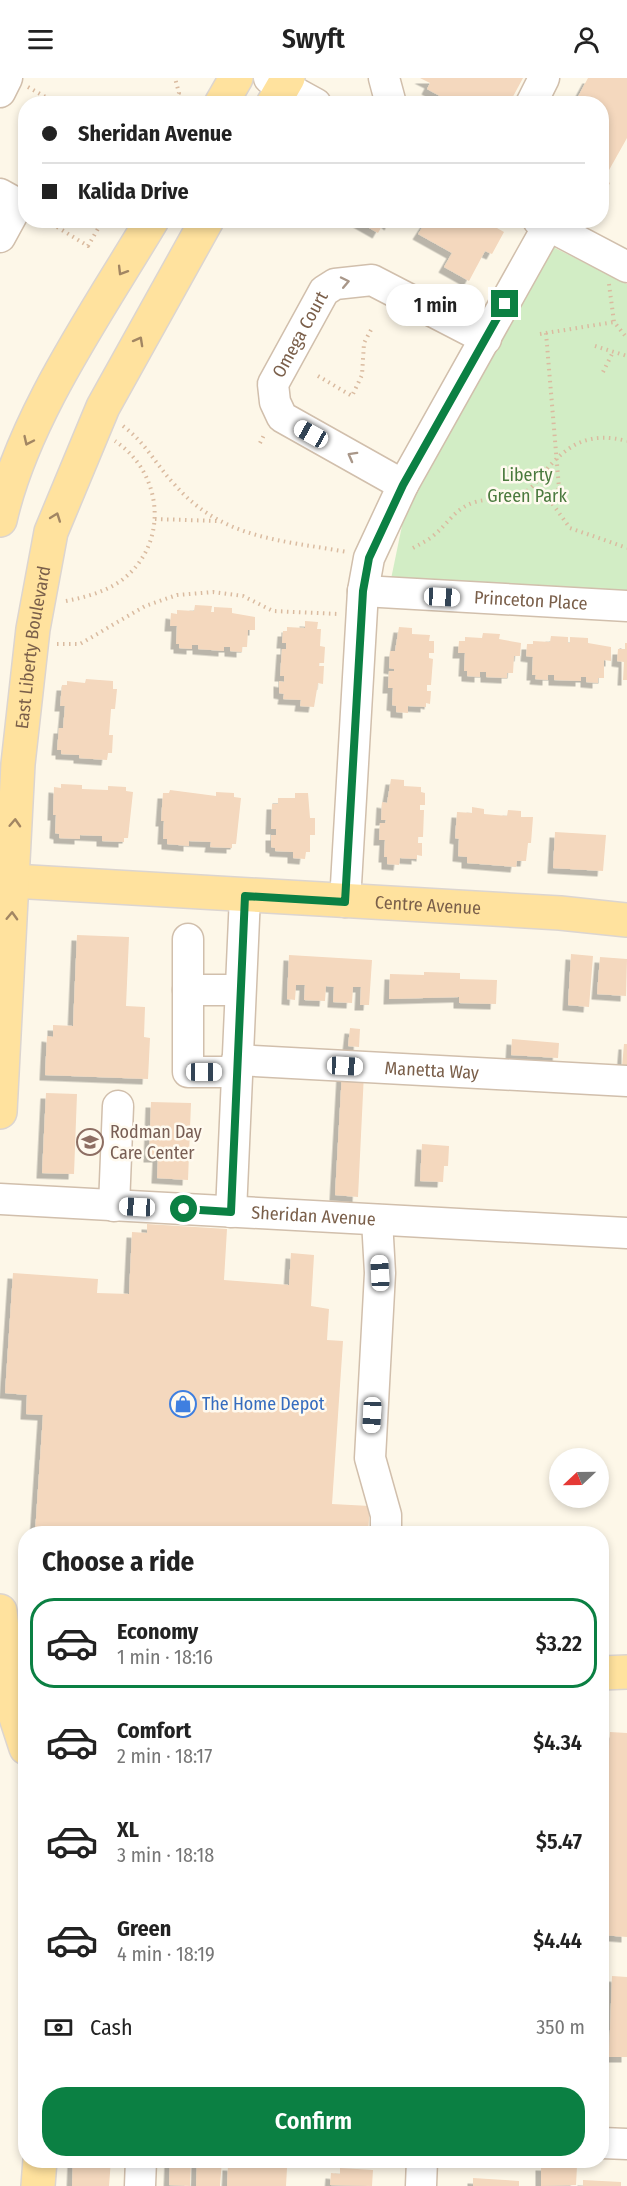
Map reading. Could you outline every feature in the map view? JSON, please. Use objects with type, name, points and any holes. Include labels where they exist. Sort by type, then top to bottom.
[{"type":"main road","points":[[226,96],[236,78]]},
{"type":"main road","points":[[0,520],[24,450],[56,384],[147,228]]},
{"type":"main road","name":"East Liberty Boulevard","points":[[0,1112],[4,880],[18,764],[44,636],[41,574],[61,502],[103,407],[203,228]]},
{"type":"main road","name":"Centre Avenue","points":[[4,880],[560,913],[627,920]]},
{"type":"main road","points":[[0,1611],[12,1699],[18,1720]]},
{"type":"main road","points":[[609,1673],[627,1672]]},
{"type":"main road","points":[[38,2186],[39,2168]]},
{"type":"street","points":[[384,78],[389,96]]},
{"type":"street","points":[[535,96],[544,78]]},
{"type":"street","points":[[0,92],[20,84]]},
{"type":"street","points":[[278,86],[299,96]]},
{"type":"street","points":[[0,194],[18,204],[0,237]]},
{"type":"street","points":[[345,902],[363,591],[369,558],[403,485],[486,339],[541,228]]},
{"type":"street","points":[[550,228],[618,274]]},
{"type":"street","name":"Omega Court","points":[[403,485],[282,417],[275,402],[273,384],[324,291],[335,284],[372,280],[486,339]]},
{"type":"street","name":"Princeton Place","points":[[363,591],[627,606]]},
{"type":"street","points":[[231,1212],[245,896]]},
{"type":"street","points":[[188,939],[188,990],[240,990]]},
{"type":"street","name":"Manetta Way","points":[[188,990],[188,1072],[237,1066],[627,1081]]},
{"type":"street","points":[[114,1206],[118,1106]]},
{"type":"street","name":"Sheridan Avenue","points":[[0,1199],[627,1233]]},
{"type":"street","points":[[377,1220],[380,1273],[369,1458],[386,1515],[386,1526]]},
{"type":"street","points":[[609,2143],[627,2144]]},
{"type":"street","points":[[140,2186],[141,2168]]},
{"type":"street","points":[[421,2186],[422,2168]]},
{"type":"path","points":[[175,78],[179,93],[177,96]]},
{"type":"path","points":[[20,84],[43,96]]},
{"type":"path","points":[[59,228],[88,246],[98,228]]},
{"type":"path","points":[[618,274],[614,322],[627,338]]},
{"type":"path","points":[[614,322],[543,334],[560,488],[551,502],[570,528],[627,548]]},
{"type":"path","points":[[318,376],[352,396],[362,375],[364,343],[372,328]]},
{"type":"path","points":[[595,346],[627,356]]},
{"type":"path","points":[[603,372],[613,352]]},
{"type":"path","points":[[118,422],[146,445],[176,486],[219,521],[256,537],[347,552]]},
{"type":"path","points":[[413,548],[434,536],[447,519],[462,508],[476,501],[510,500],[530,489],[558,456],[573,444],[609,436],[627,441]]},
{"type":"path","points":[[66,601],[87,597],[123,579],[138,564],[149,542],[153,527],[155,519],[150,481],[131,452],[109,438]]},
{"type":"path","points":[[155,519],[219,521]]},
{"type":"path","points":[[44,636],[80,644],[145,606],[177,594],[213,592],[243,596],[273,611],[339,614]]},
{"type":"green space","name":"Liberty Green Park","points":[[541,241],[627,284],[627,591],[391,579],[404,516]]},
{"type":"building","points":[[420,78],[523,78],[513,96],[440,96],[427,89],[430,83]]},
{"type":"building","points":[[588,78],[627,78],[627,138],[609,170],[609,96],[578,96]]},
{"type":"building","points":[[369,228],[381,228],[378,233]]},
{"type":"building","points":[[422,228],[497,228],[504,232],[492,254],[485,251],[469,281],[444,267],[452,253],[418,234]]},
{"type":"building","points":[[195,605],[212,606],[211,612],[214,612],[214,607],[232,608],[232,613],[255,617],[255,630],[248,630],[247,647],[242,647],[242,652],[230,651],[230,647],[224,647],[224,651],[198,649],[198,645],[192,645],[192,649],[179,648],[179,644],[176,644],[177,626],[170,626],[171,613],[177,614],[177,610],[194,611]]},
{"type":"building","points":[[305,621],[318,622],[317,629],[321,629],[320,646],[325,647],[324,663],[319,663],[319,666],[324,666],[323,684],[318,683],[314,707],[300,706],[301,700],[283,699],[284,694],[279,693],[279,681],[284,682],[284,676],[280,676],[282,649],[286,649],[286,643],[282,643],[283,631],[287,631],[287,627],[305,628]]},
{"type":"building","points":[[399,627],[412,628],[412,634],[430,635],[429,641],[434,641],[434,653],[429,653],[429,658],[433,659],[431,685],[427,685],[427,691],[431,691],[430,704],[426,703],[426,707],[408,706],[408,713],[396,712],[396,706],[392,705],[393,688],[388,688],[389,671],[394,671],[389,668],[390,651],[395,651]]},
{"type":"building","points":[[483,633],[500,634],[499,639],[521,643],[520,656],[514,656],[513,673],[507,673],[507,678],[486,677],[486,672],[480,672],[480,677],[467,676],[467,671],[464,671],[465,653],[458,653],[459,641],[465,641],[465,637],[482,638]]},
{"type":"building","points":[[551,636],[568,637],[568,643],[570,643],[570,637],[588,638],[588,643],[611,647],[611,661],[604,660],[604,678],[598,678],[598,683],[586,682],[586,677],[581,677],[581,681],[554,680],[554,675],[548,675],[548,680],[535,679],[536,675],[532,675],[533,657],[526,656],[527,644],[533,644],[533,641],[550,642]]},
{"type":"building","points":[[625,643],[627,643],[627,680],[623,680],[624,662],[617,661],[618,649],[625,649]]},
{"type":"building","points":[[86,679],[113,681],[113,689],[117,689],[115,709],[111,709],[109,735],[113,735],[112,753],[108,753],[107,760],[79,758],[79,755],[61,754],[61,750],[57,750],[59,728],[63,728],[65,706],[60,706],[62,685],[67,685],[67,681],[85,683]]},
{"type":"building","points":[[391,779],[404,780],[404,786],[421,787],[421,792],[425,793],[425,805],[420,805],[420,810],[424,810],[423,837],[418,837],[418,843],[422,843],[422,856],[417,855],[417,859],[400,858],[399,865],[387,864],[387,857],[384,857],[385,840],[379,840],[380,823],[385,823],[386,820],[381,820],[382,802],[387,803]]},
{"type":"building","points":[[61,784],[82,785],[82,789],[108,790],[108,786],[126,787],[126,791],[133,792],[128,838],[124,838],[124,842],[102,841],[102,836],[80,835],[80,839],[59,838],[59,834],[55,833],[56,815],[53,815],[54,787],[61,788]]},
{"type":"building","points":[[170,790],[216,796],[216,792],[234,793],[234,797],[241,798],[236,844],[232,844],[232,848],[210,847],[211,842],[189,841],[189,846],[167,844],[167,839],[163,839],[164,821],[161,821],[163,793],[169,793]]},
{"type":"building","points":[[295,793],[308,793],[310,818],[315,818],[315,835],[310,835],[310,852],[306,852],[305,859],[293,858],[293,852],[275,851],[275,848],[271,847],[271,835],[276,835],[276,829],[271,829],[272,804],[278,804],[278,798],[295,798]]},
{"type":"building","points":[[472,807],[484,809],[484,814],[507,816],[508,810],[521,811],[521,817],[533,817],[531,843],[528,843],[526,861],[517,861],[516,867],[467,863],[467,857],[458,856],[459,839],[455,838],[457,812],[472,813]]},
{"type":"building","points":[[555,832],[606,835],[603,871],[553,868]]},
{"type":"building","points":[[77,935],[129,937],[126,1006],[145,1007],[144,1037],[150,1038],[148,1079],[45,1075],[47,1036],[53,1037],[53,1025],[73,1026]]},
{"type":"building","points":[[571,954],[593,956],[589,1007],[568,1005]]},
{"type":"building","points":[[289,955],[372,960],[369,1005],[360,1005],[361,987],[353,987],[352,1003],[333,1002],[334,987],[326,986],[325,1001],[304,1000],[305,985],[296,985],[295,1000],[287,999]]},
{"type":"building","points":[[600,957],[627,959],[626,996],[597,994]]},
{"type":"building","points":[[424,972],[460,973],[460,979],[497,980],[496,1004],[459,1003],[459,997],[389,999],[390,974],[424,975]]},
{"type":"building","points":[[350,1028],[360,1029],[359,1047],[348,1046]]},
{"type":"building","points":[[512,1039],[559,1043],[558,1058],[511,1055]]},
{"type":"building","points":[[624,1044],[627,1044],[627,1067],[622,1067]]},
{"type":"building","points":[[342,1072],[364,1073],[358,1197],[335,1195]]},
{"type":"building","points":[[46,1093],[77,1094],[74,1174],[42,1173]]},
{"type":"building","points":[[151,1102],[191,1103],[188,1180],[157,1178],[158,1157],[149,1157]]},
{"type":"building","points":[[422,1144],[449,1146],[448,1166],[444,1166],[443,1182],[420,1181]]},
{"type":"building","name":"The Home Depot","points":[[147,1224],[227,1229],[224,1280],[289,1285],[291,1253],[314,1255],[311,1306],[329,1309],[327,1340],[343,1341],[332,1504],[370,1506],[369,1526],[35,1526],[43,1415],[26,1414],[27,1395],[5,1393],[13,1273],[98,1279],[97,1293],[129,1294],[132,1232],[147,1233]]},
{"type":"building","points":[[610,1732],[627,1733],[627,1937],[609,1936]]},
{"type":"building","points":[[612,1976],[627,1977],[627,2057],[609,2057]]},
{"type":"building","points":[[73,2168],[110,2168],[109,2186],[72,2186]]},
{"type":"building","points":[[170,2168],[191,2168],[190,2186],[169,2185]]},
{"type":"building","points":[[197,2168],[221,2168],[220,2186],[196,2186]]},
{"type":"building","points":[[228,2168],[287,2168],[286,2186],[227,2186]]},
{"type":"building","points":[[340,2168],[373,2170],[372,2186],[330,2185],[331,2173],[340,2174]]},
{"type":"building","points":[[541,2168],[577,2168],[576,2185],[541,2186]]},
{"type":"building","points":[[473,2178],[519,2181],[519,2186],[473,2186]]},
{"type":"building","points":[[583,2180],[621,2182],[621,2186],[583,2186]]},
{"type":"place","name":"Rodman Day Care Center","points":[[90,1142]]},
{"type":"place","name":"The Home Depot","points":[[183,1404]]},
{"type":"route","points":[[184,1209],[231,1212],[245,896],[345,902],[363,591],[369,558],[403,485],[505,304]]}]
